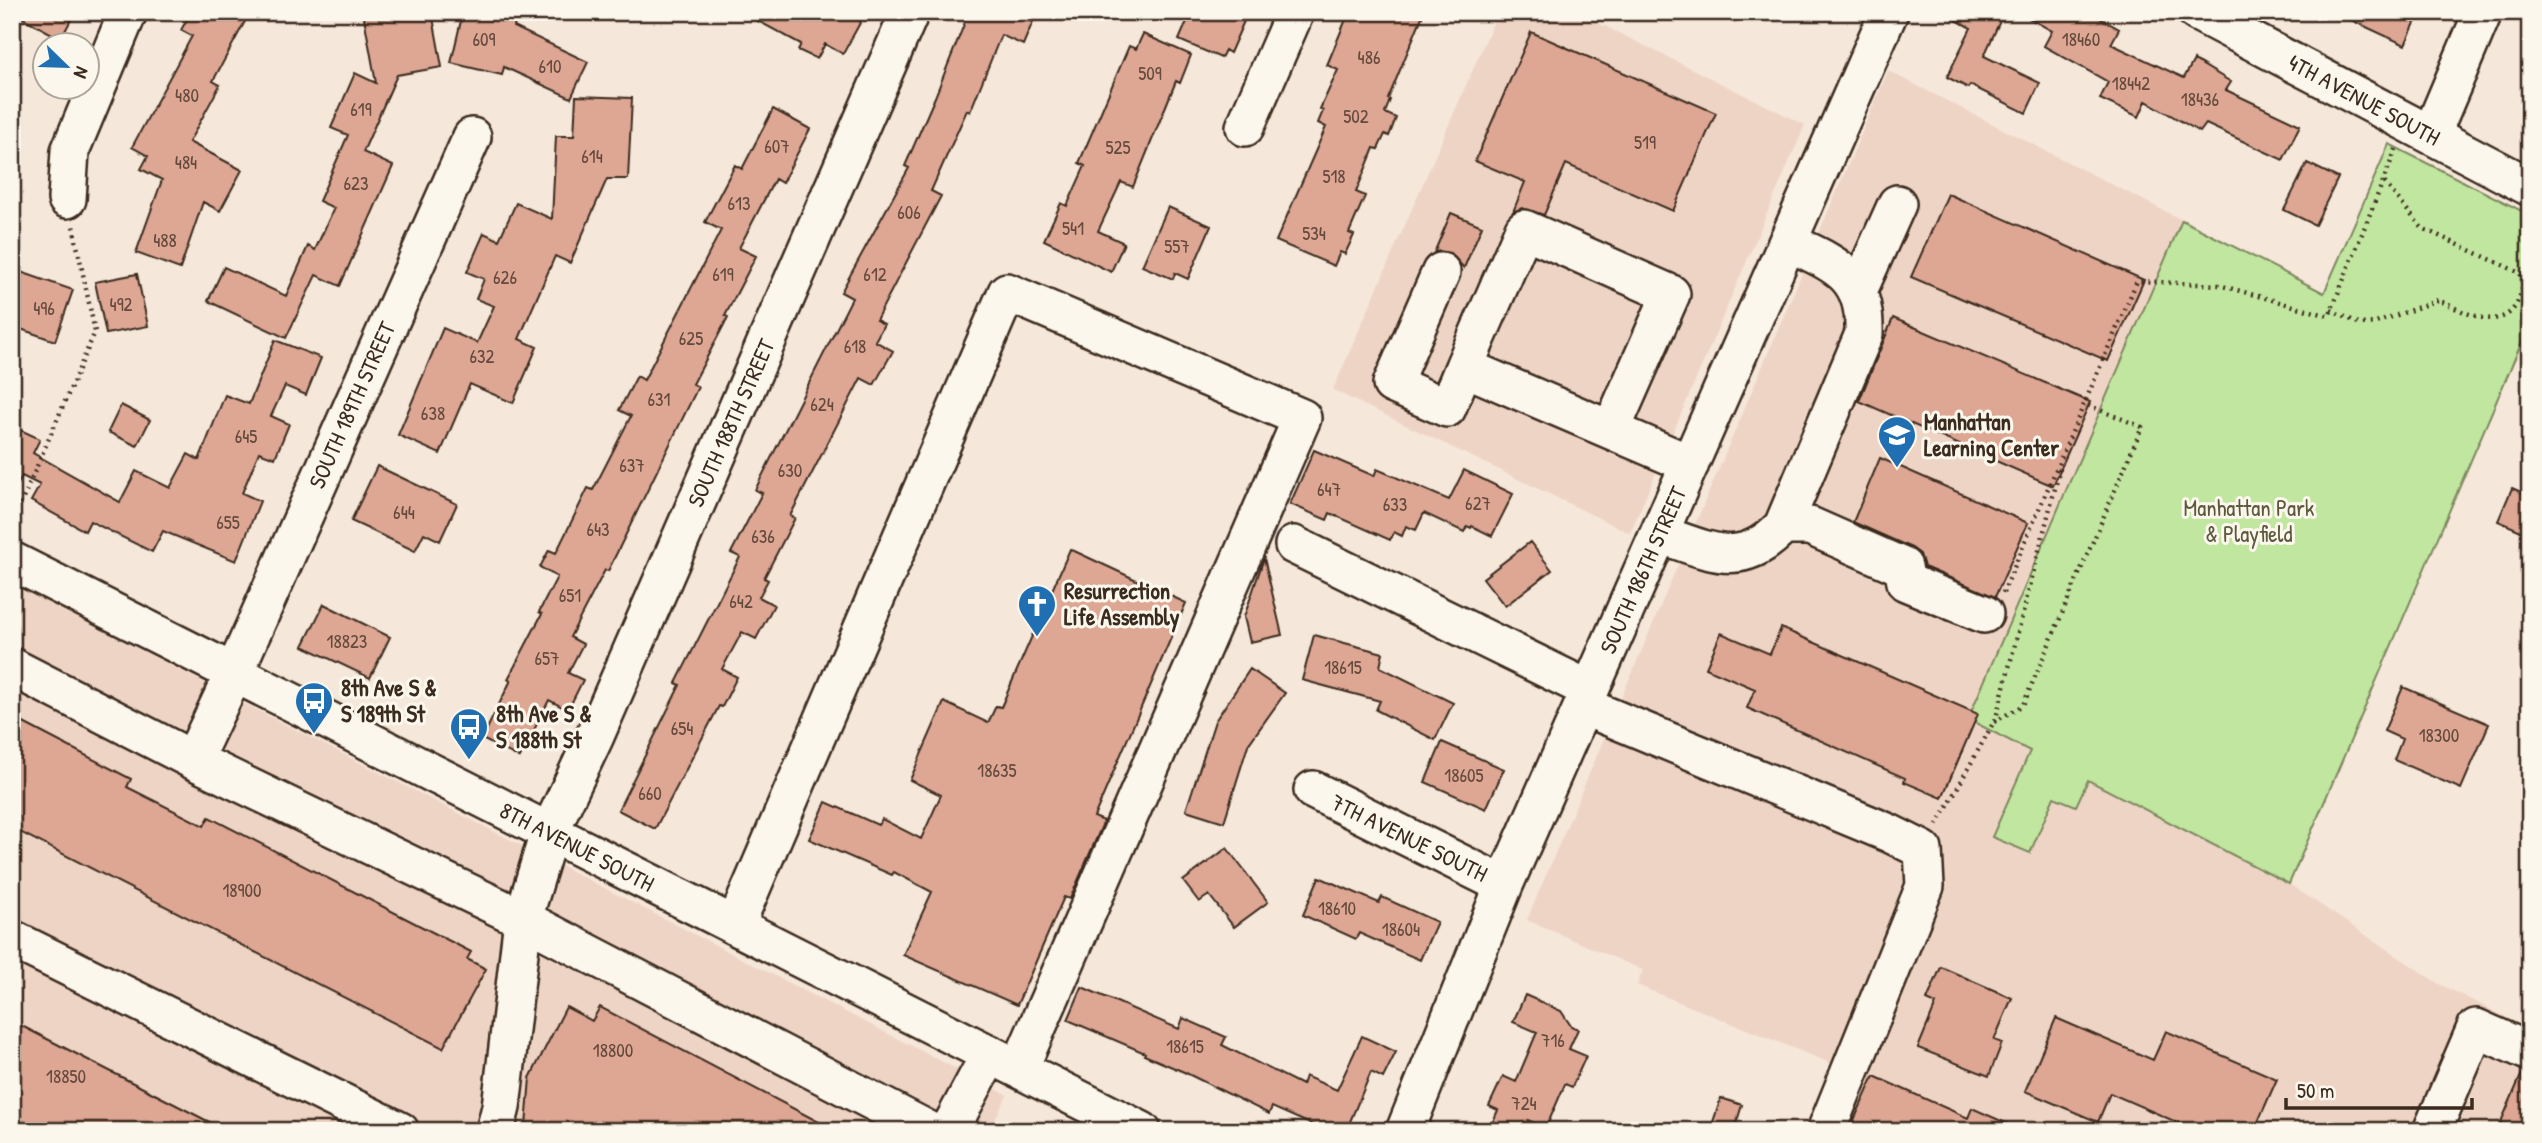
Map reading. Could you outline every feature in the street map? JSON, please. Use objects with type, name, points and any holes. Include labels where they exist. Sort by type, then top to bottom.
[{"type":"street","points":[[67,199],[70,151],[128,12]]},
{"type":"street","name":"SOUTH 188TH STREET","points":[[495,1131],[501,1107],[523,919],[549,833],[594,738],[910,12]]},
{"type":"street","points":[[1245,127],[1295,12]]},
{"type":"street","name":"SOUTH 186TH STREET","points":[[1405,1131],[1504,885],[1889,12]]},
{"type":"street","name":"4TH AVENUE SOUTH","points":[[2197,12],[2530,187]]},
{"type":"street","points":[[2419,129],[2483,12]]},
{"type":"street","name":"SOUTH 189TH STREET","points":[[193,760],[472,137]]},
{"type":"street","points":[[1858,291],[1897,204]]},
{"type":"street","points":[[1441,272],[1392,384],[1447,408],[1524,229],[1671,294],[1611,430]]},
{"type":"street","points":[[1659,534],[1728,555],[1749,551],[1768,542],[1783,526],[1864,334],[1865,312],[1858,291],[1845,273],[1788,242]]},
{"type":"street","points":[[735,926],[1007,292],[1301,418],[1005,1062],[949,1131]]},
{"type":"street","points":[[1464,367],[1690,464]]},
{"type":"street","points":[[1783,526],[1810,526],[1902,567],[1906,582],[1984,614]]},
{"type":"street","points":[[1294,545],[1587,698],[1923,850],[1925,886],[1826,1131]]},
{"type":"street","name":"8TH AVENUE SOUTH","points":[[12,561],[1142,1131]]},
{"type":"street","points":[[12,667],[193,760],[523,919],[930,1131]]},
{"type":"street","name":"7TH AVENUE SOUTH","points":[[1313,790],[1504,885]]},
{"type":"street","points":[[12,939],[400,1131]]},
{"type":"street","points":[[2432,1131],[2476,1028],[2530,1052]]},
{"type":"path","points":[[1984,614],[1996,610],[2137,281],[2219,285],[2329,316],[2383,182],[2419,129]]},
{"type":"path","points":[[2331,310],[2360,324],[2376,323],[2438,300],[2484,320],[2506,314],[2516,305],[2522,280],[2519,273],[2422,228],[2383,182]]},
{"type":"path","points":[[12,524],[95,332],[67,199]]},
{"type":"path","points":[[1994,723],[2023,705],[2143,427],[2085,404]]},
{"type":"path","points":[[1923,850],[1994,723],[2065,449]]},
{"type":"shaded area","points":[[1498,12],[1576,12],[1805,125],[1630,533],[1333,390]]},
{"type":"shaded area","name":"Manhattan Learning Center","points":[[1888,71],[2182,220],[1968,719],[2289,884],[2439,984],[2530,1029],[2530,1131],[1807,1131],[1835,1065],[1637,985],[1643,970],[1527,920]]},
{"type":"shaded area","points":[[12,584],[1007,1095],[989,1131],[12,1131]]},
{"type":"green space","name":"Manhattan Park & Playfield","points":[[2389,144],[2530,215],[2530,323],[2289,884],[2088,780],[2076,806],[2054,797],[2030,853],[1992,837],[2030,751],[1968,719],[2182,220],[2324,293]]},
{"type":"building","points":[[12,12],[75,12],[65,32],[48,32]]},
{"type":"building","points":[[191,12],[250,12],[213,81],[220,85],[189,142],[242,170],[220,211],[203,202],[180,269],[136,253],[162,180],[141,169],[148,156],[132,147],[192,36],[181,30]]},
{"type":"building","points":[[363,12],[432,12],[442,67],[397,75],[363,152],[393,166],[340,286],[316,275],[286,338],[208,301],[224,267],[286,296],[308,246],[315,250],[334,208],[319,201],[348,135],[331,128],[355,73],[376,83]]},
{"type":"building","points":[[463,12],[507,12],[517,15],[514,27],[588,62],[571,98],[504,67],[502,75],[451,63]]},
{"type":"building","points":[[741,12],[866,12],[843,54],[825,44],[817,59],[798,50],[801,44]]},
{"type":"building","points":[[969,12],[1037,12],[1023,45],[1001,35],[970,112],[967,110],[931,191],[941,196],[876,320],[884,324],[875,341],[893,351],[874,385],[861,378],[790,516],[795,518],[764,578],[768,580],[759,597],[774,605],[756,639],[742,632],[722,669],[737,677],[655,829],[618,810],[680,685],[676,683],[740,557],[731,553],[762,493],[755,490],[852,298],[841,292],[909,168],[905,166]]},
{"type":"building","points":[[1191,12],[1248,12],[1230,53],[1225,50],[1221,58],[1179,40]]},
{"type":"building","points":[[1349,12],[1424,12],[1388,99],[1390,100],[1385,113],[1396,118],[1389,136],[1385,134],[1378,149],[1374,148],[1356,192],[1365,196],[1349,233],[1354,235],[1345,254],[1340,252],[1334,266],[1276,241],[1326,127],[1318,123],[1323,111],[1320,109],[1338,70],[1327,65]]},
{"type":"building","points":[[1942,12],[1984,12],[2000,21],[1984,56],[2040,83],[2026,113],[1970,85],[1968,88],[1947,77],[1971,28]]},
{"type":"building","points":[[2018,12],[2089,12],[2119,29],[2111,44],[2184,78],[2194,60],[2231,82],[2226,90],[2300,125],[2283,160],[2206,124],[2200,132],[2146,101],[2139,117],[2100,99],[2108,82],[2044,46],[2052,31]]},
{"type":"building","points":[[2334,12],[2420,12],[2405,45]]},
{"type":"building","points":[[1531,32],[1716,113],[1673,211],[1566,164],[1544,215],[1522,208],[1513,212],[1525,182],[1475,161]]},
{"type":"building","points":[[1143,34],[1191,55],[1180,83],[1176,81],[1133,187],[1121,182],[1098,231],[1124,243],[1111,272],[1044,240],[1061,203],[1067,206],[1085,166],[1079,163],[1129,46],[1136,49]]},
{"type":"building","points":[[576,96],[632,98],[628,179],[607,179],[570,263],[555,256],[519,339],[537,347],[513,403],[470,384],[440,454],[398,435],[443,328],[477,343],[494,306],[476,299],[484,279],[467,272],[484,233],[499,240],[516,203],[552,219],[556,136],[574,136]]},
{"type":"building","points":[[773,109],[810,129],[782,183],[775,179],[739,248],[756,256],[693,384],[698,387],[608,571],[605,570],[570,637],[583,644],[568,673],[583,680],[568,710],[549,700],[520,758],[482,739],[557,577],[540,567],[549,550],[556,553],[588,488],[593,490],[631,416],[619,410],[637,376],[644,380],[721,230],[705,222],[735,165],[742,169]]},
{"type":"building","points":[[2307,163],[2338,178],[2315,225],[2284,210]]},
{"type":"building","points":[[1948,194],[2144,280],[2108,361],[1911,277]]},
{"type":"building","points":[[1168,207],[1211,226],[1188,279],[1175,273],[1173,279],[1142,266]]},
{"type":"building","points":[[1451,213],[1482,226],[1464,268],[1450,253],[1434,253]]},
{"type":"building","points":[[12,269],[73,290],[55,341],[12,326]]},
{"type":"building","points":[[137,274],[148,326],[106,334],[95,282]]},
{"type":"building","points":[[1893,318],[2090,402],[2053,486],[1859,401]]},
{"type":"building","points":[[275,340],[321,358],[306,395],[285,386],[271,416],[289,424],[275,458],[259,452],[242,493],[260,501],[236,561],[163,531],[152,552],[90,521],[85,531],[31,501],[40,485],[22,476],[12,496],[12,426],[40,439],[33,453],[120,502],[136,471],[170,488],[188,454],[199,460],[225,395],[249,404]]},
{"type":"building","points":[[121,405],[150,420],[137,446],[108,432]]},
{"type":"building","points":[[1314,450],[1374,476],[1377,469],[1449,500],[1464,470],[1513,494],[1492,536],[1472,526],[1467,526],[1464,532],[1424,513],[1416,530],[1406,526],[1402,536],[1394,532],[1390,540],[1330,513],[1327,520],[1290,504]]},
{"type":"building","points":[[1880,458],[2028,523],[1995,597],[1924,567],[1920,554],[1912,548],[1853,522]]},
{"type":"building","points":[[377,466],[457,504],[440,541],[424,533],[415,551],[351,521]]},
{"type":"building","points":[[2512,488],[2530,496],[2530,535],[2498,521]]},
{"type":"building","points":[[1530,542],[1552,570],[1505,606],[1483,578]]},
{"type":"building","points":[[1070,549],[1186,603],[1094,817],[1104,821],[1070,899],[1064,897],[1017,1005],[903,955],[932,892],[894,872],[892,875],[809,839],[826,802],[878,825],[882,819],[921,839],[941,795],[910,780],[944,702],[988,723],[996,706],[1001,707]]},
{"type":"building","points":[[1264,558],[1282,635],[1250,642],[1244,617]]},
{"type":"building","points":[[324,604],[390,637],[370,678],[303,646]]},
{"type":"building","points":[[1781,628],[1978,714],[1942,798],[1904,782],[1905,778],[1747,708],[1755,689],[1706,668],[1721,633],[1770,654]]},
{"type":"building","points":[[1314,635],[1383,653],[1380,667],[1453,703],[1435,740],[1376,710],[1380,701],[1302,680]]},
{"type":"building","points":[[1250,669],[1285,693],[1248,745],[1224,822],[1186,810],[1215,721]]},
{"type":"building","points":[[2403,687],[2489,724],[2461,789],[2394,760],[2402,739],[2384,731]]},
{"type":"building","points":[[12,717],[131,779],[127,787],[204,826],[209,817],[471,952],[467,959],[486,969],[443,1048],[12,828]]},
{"type":"building","points":[[1442,742],[1504,769],[1486,809],[1425,782]]},
{"type":"building","points":[[1227,848],[1268,902],[1234,927],[1209,895],[1199,902],[1183,881]]},
{"type":"building","points":[[1319,877],[1379,903],[1382,897],[1437,922],[1420,960],[1359,933],[1356,939],[1303,915]]},
{"type":"building","points":[[1941,967],[2012,998],[1994,1040],[2002,1043],[1989,1076],[1918,1048],[1936,1004],[1927,1000]]},
{"type":"building","points":[[1082,987],[1179,1029],[1183,1018],[1226,1037],[1222,1045],[1302,1085],[1305,1076],[1337,1090],[1362,1036],[1396,1052],[1383,1078],[1371,1072],[1346,1131],[1326,1131],[1272,1107],[1269,1114],[1144,1055],[1145,1053],[1068,1020]]},
{"type":"building","points":[[1525,995],[1561,1011],[1571,1026],[1578,1029],[1569,1049],[1586,1056],[1572,1087],[1565,1084],[1546,1128],[1528,1120],[1523,1131],[1489,1131],[1498,1110],[1489,1106],[1503,1076],[1516,1082],[1537,1032],[1513,1022]]},
{"type":"building","points":[[566,1007],[592,1021],[600,1007],[836,1131],[535,1131],[526,1126],[530,1078]]},
{"type":"building","points":[[2056,1018],[2153,1060],[2166,1031],[2277,1079],[2254,1131],[2197,1131],[2110,1093],[2098,1122],[2025,1091]]},
{"type":"building","points":[[12,1021],[227,1131],[12,1131]]},
{"type":"building","points":[[2523,1071],[2530,1073],[2530,1131],[2497,1131]]},
{"type":"building","points":[[1874,1076],[1968,1118],[1972,1108],[2024,1131],[1849,1131]]},
{"type":"building","points":[[1721,1098],[1742,1105],[1734,1131],[1710,1131]]},
{"type":"place","name":"Manhattan Learning Center","points":[[1897,469]]},
{"type":"place","name":"Resurrection Life Assembly","points":[[1037,638]]},
{"type":"place","name":"8th Ave S & S 189th St","points":[[314,735]]},
{"type":"place","name":"8th Ave S & S 188th St","points":[[469,761]]}]
